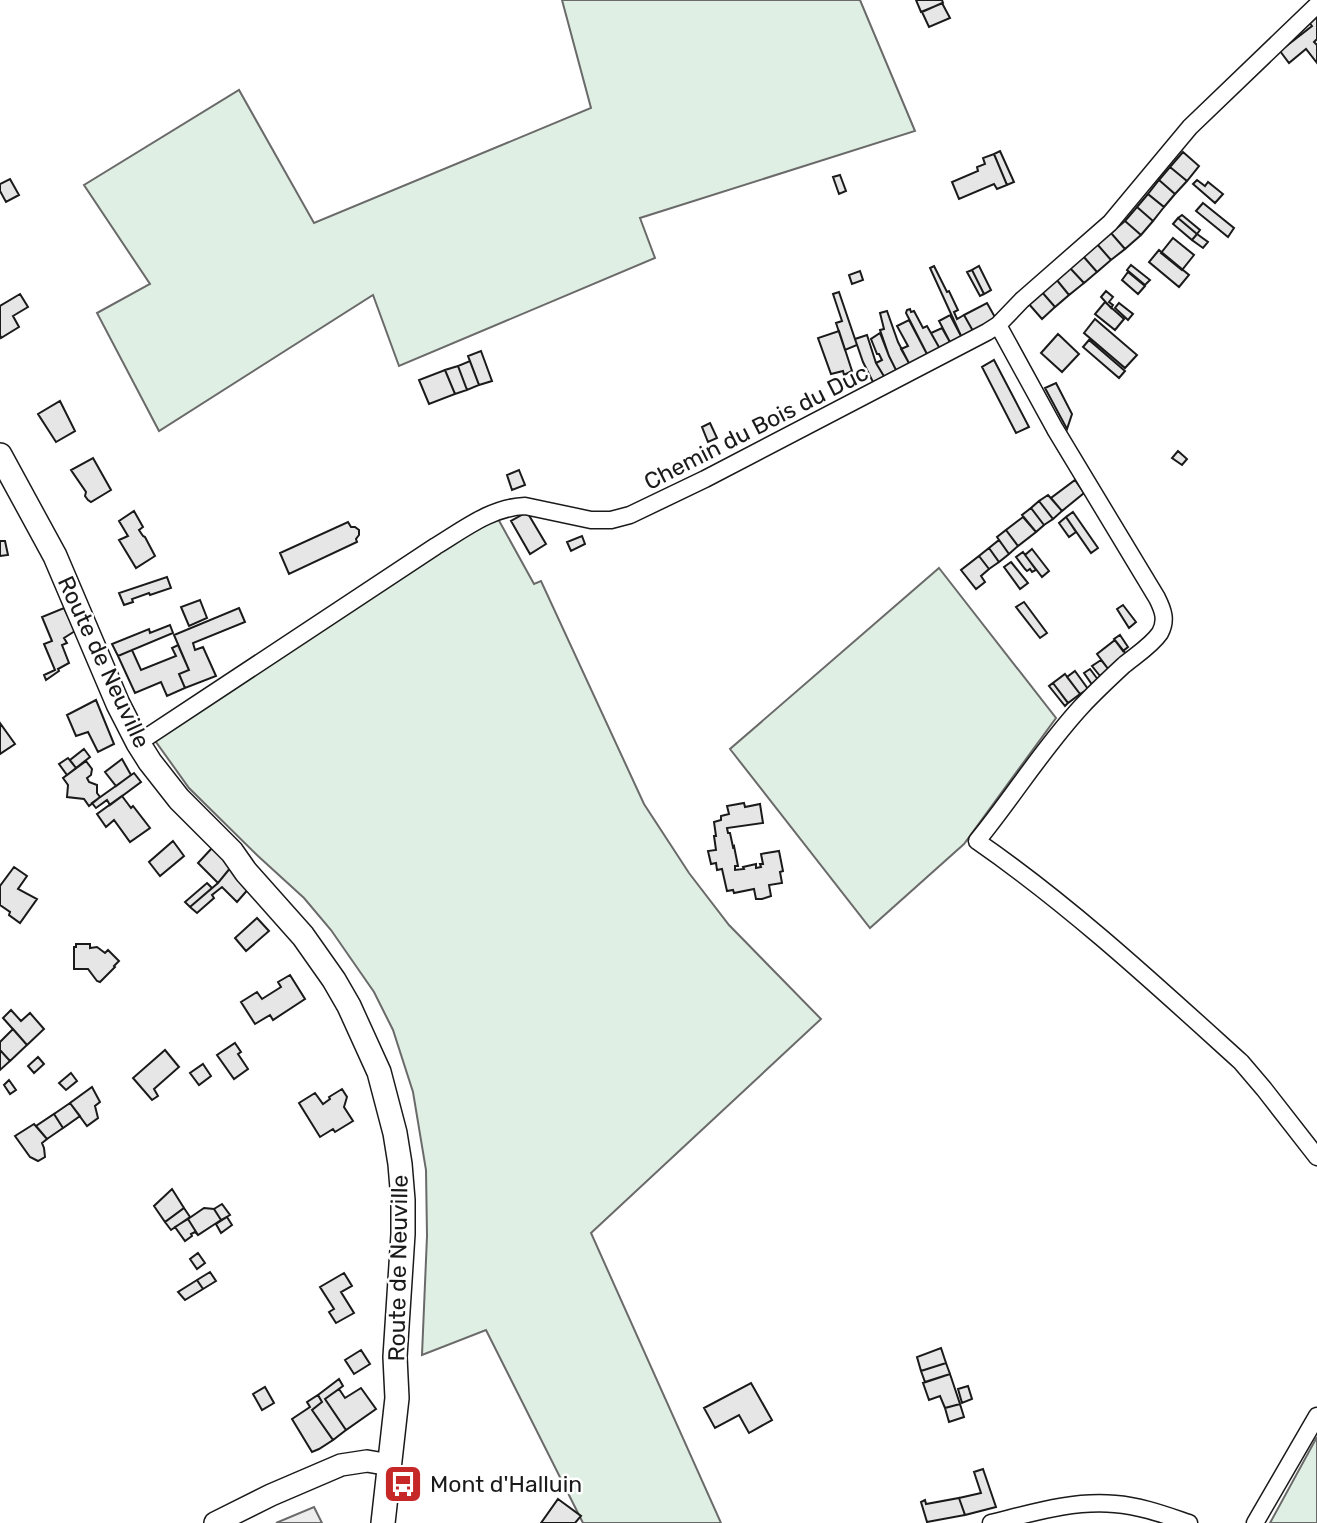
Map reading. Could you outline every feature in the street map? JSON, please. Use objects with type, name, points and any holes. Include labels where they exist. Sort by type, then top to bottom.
[{"type":"main road","name":"Route de Neuville","points":[[0,455],[55,556],[118,704],[150,762],[179,799],[232,852],[254,864],[298,910],[332,953],[362,1002],[387,1055],[397,1084],[412,1148],[417,1217],[411,1334],[397,1398],[383,1523]]},
{"type":"street","name":"Chemin du Bois du Duc","points":[[138,743],[472,523],[495,512],[525,506],[591,520],[611,520],[630,515],[978,338],[998,325],[1022,300],[1110,223],[1190,127],[1317,5]]},
{"type":"street","points":[[998,325],[1095,498],[1157,598],[1163,609],[1164,625],[1153,642],[1102,685],[1070,719],[976,841],[1015,867],[1082,921],[1241,1062],[1317,1157]]},
{"type":"street","points":[[1255,1523],[1317,1416]]},
{"type":"street","points":[[215,1523],[341,1465],[366,1461],[390,1465]]},
{"type":"street","points":[[991,1523],[1058,1507],[1112,1503],[1144,1508],[1189,1523]]},
{"type":"green space","points":[[562,0],[860,0],[915,131],[640,218],[655,258],[399,366],[373,295],[159,431],[97,313],[150,284],[84,185],[239,90],[314,223],[591,108]]},
{"type":"green space","points":[[497,517],[534,584],[541,581],[644,804],[689,873],[729,925],[821,1019],[591,1233],[721,1523],[583,1523],[486,1330],[422,1355],[427,1236],[426,1170],[413,1092],[393,1030],[374,992],[331,930],[304,898],[189,788],[151,735]]},
{"type":"green space","points":[[939,568],[1056,718],[964,844],[870,928],[730,749]]},
{"type":"green space","points":[[1317,1437],[1317,1523],[1270,1523]]},
{"type":"shaded area","points":[[314,1507],[322,1523],[276,1523]]},
{"type":"building","points":[[916,0],[942,0],[943,3],[921,12]]},
{"type":"building","points":[[942,3],[950,18],[929,27],[922,12]]},
{"type":"building","points":[[1317,14],[1317,39],[1314,42],[1317,45],[1317,63],[1306,49],[1289,63],[1280,51],[1312,26],[1308,21]]},
{"type":"building","points":[[1000,151],[1014,182],[1007,185],[994,154]]},
{"type":"building","points":[[1183,152],[1199,166],[1187,181],[1170,167]]},
{"type":"building","points":[[994,154],[1007,185],[997,189],[994,184],[959,199],[952,182],[978,171],[977,167],[985,164],[983,158]]},
{"type":"building","points":[[1170,167],[1187,181],[1175,194],[1159,180]]},
{"type":"building","points":[[840,175],[846,191],[839,194],[833,177]]},
{"type":"building","points":[[10,179],[19,195],[6,202],[0,191],[0,184]]},
{"type":"building","points":[[1159,180],[1175,194],[1164,207],[1148,194]]},
{"type":"building","points":[[1197,180],[1205,186],[1208,182],[1223,194],[1215,203],[1193,184]]},
{"type":"building","points":[[1148,194],[1164,207],[1153,221],[1137,207]]},
{"type":"building","points":[[1203,203],[1234,228],[1228,237],[1196,211]]},
{"type":"building","points":[[1137,207],[1153,221],[1141,235],[1125,221]]},
{"type":"building","points":[[1182,215],[1200,230],[1197,234],[1178,218]]},
{"type":"building","points":[[1178,218],[1197,234],[1192,240],[1173,224]]},
{"type":"building","points":[[1125,221],[1141,235],[1125,249],[1111,233]]},
{"type":"building","points":[[1111,233],[1125,249],[1111,260],[1097,244]]},
{"type":"building","points":[[1197,234],[1208,242],[1203,248],[1192,240]]},
{"type":"building","points":[[1173,238],[1194,255],[1182,270],[1161,253]]},
{"type":"building","points":[[1097,244],[1111,260],[1097,272],[1083,256]]},
{"type":"building","points":[[1159,250],[1189,275],[1179,287],[1149,262]]},
{"type":"building","points":[[1083,256],[1097,272],[1084,283],[1070,268]]},
{"type":"building","points":[[1131,265],[1150,280],[1145,285],[1127,270]]},
{"type":"building","points":[[934,266],[958,310],[954,312],[957,319],[964,315],[973,331],[962,338],[930,268]]},
{"type":"building","points":[[979,266],[991,290],[984,294],[972,270]]},
{"type":"building","points":[[1070,268],[1084,283],[1069,295],[1056,279]]},
{"type":"building","points":[[972,270],[984,294],[980,296],[967,272]]},
{"type":"building","points":[[860,271],[863,280],[852,284],[849,275]]},
{"type":"building","points":[[1128,272],[1145,286],[1138,294],[1122,280]]},
{"type":"building","points":[[1056,279],[1069,295],[1055,307],[1041,291]]},
{"type":"building","points":[[1041,291],[1055,307],[1042,319],[1028,303]]},
{"type":"building","points":[[1106,291],[1113,297],[1109,302],[1113,305],[1111,308],[1101,297]]},
{"type":"building","points":[[839,292],[857,345],[845,350],[836,323],[842,321],[833,294]]},
{"type":"building","points":[[20,294],[28,307],[13,316],[19,327],[1,338],[0,306]]},
{"type":"building","points":[[1105,302],[1124,319],[1115,330],[1095,314]]},
{"type":"building","points":[[987,303],[996,319],[973,331],[964,315]]},
{"type":"building","points":[[1119,303],[1133,314],[1128,320],[1115,308]]},
{"type":"building","points":[[910,309],[911,312],[914,311],[923,328],[927,326],[940,349],[928,356],[906,313]]},
{"type":"building","points":[[887,311],[910,365],[897,372],[880,330],[884,329],[880,313]]},
{"type":"building","points":[[950,315],[962,338],[951,344],[939,321]]},
{"type":"building","points":[[1095,319],[1137,355],[1125,368],[1084,333]]},
{"type":"building","points":[[909,320],[928,356],[910,365],[901,349],[908,346],[897,326]]},
{"type":"building","points":[[942,328],[951,344],[940,349],[931,333]]},
{"type":"building","points":[[839,331],[852,371],[844,375],[843,371],[831,374],[818,338]]},
{"type":"building","points":[[880,333],[897,372],[885,378],[876,363],[882,360],[871,339]]},
{"type":"building","points":[[1058,334],[1079,354],[1062,372],[1041,353]]},
{"type":"building","points":[[867,335],[876,363],[885,378],[874,384],[855,339]]},
{"type":"building","points":[[1089,340],[1125,371],[1119,378],[1083,347]]},
{"type":"building","points":[[481,351],[492,381],[479,385],[468,356]]},
{"type":"building","points":[[994,360],[1029,427],[1016,433],[982,367]]},
{"type":"building","points":[[470,361],[479,385],[467,390],[458,366]]},
{"type":"building","points":[[458,366],[467,390],[455,394],[445,370]]},
{"type":"building","points":[[445,370],[455,394],[429,404],[419,380]]},
{"type":"building","points":[[1056,383],[1072,414],[1067,429],[1045,388]]},
{"type":"building","points":[[60,401],[75,431],[56,442],[38,414]]},
{"type":"building","points":[[710,423],[717,438],[708,442],[702,427]]},
{"type":"building","points":[[1178,451],[1187,459],[1182,465],[1172,458]]},
{"type":"building","points":[[93,458],[111,490],[91,502],[71,470]]},
{"type":"building","points":[[519,470],[525,485],[512,490],[507,475]]},
{"type":"building","points":[[1075,480],[1084,493],[1062,511],[1051,498]]},
{"type":"building","points":[[1048,495],[1062,511],[1053,519],[1039,501]]},
{"type":"building","points":[[1039,501],[1053,519],[1044,525],[1031,508]]},
{"type":"building","points":[[1031,508],[1044,525],[1036,532],[1022,515]]},
{"type":"building","points":[[134,511],[143,527],[139,530],[155,556],[136,568],[119,540],[128,536],[119,521]]},
{"type":"building","points":[[527,512],[546,544],[530,554],[511,521]]},
{"type":"building","points":[[1073,512],[1098,548],[1091,553],[1066,517]]},
{"type":"building","points":[[1023,517],[1036,532],[1018,546],[1006,530]]},
{"type":"building","points":[[1066,517],[1076,532],[1069,537],[1059,523]]},
{"type":"building","points":[[348,522],[351,527],[359,530],[357,542],[289,574],[280,553]]},
{"type":"building","points":[[1006,530],[1018,546],[1009,554],[997,537]]},
{"type":"building","points":[[582,536],[585,544],[571,551],[567,542]]},
{"type":"building","points":[[999,540],[1009,554],[999,562],[989,548]]},
{"type":"building","points":[[0,541],[5,541],[8,555],[0,556]]},
{"type":"building","points":[[989,548],[999,562],[989,569],[979,556]]},
{"type":"building","points":[[1032,549],[1049,571],[1042,577],[1025,555]]},
{"type":"building","points":[[1023,552],[1036,570],[1027,571],[1016,557]]},
{"type":"building","points":[[979,556],[989,569],[981,576],[985,582],[976,589],[961,570]]},
{"type":"building","points":[[1011,562],[1028,583],[1020,589],[1004,567]]},
{"type":"building","points":[[167,577],[171,588],[132,599],[133,602],[124,605],[119,593]]},
{"type":"building","points":[[200,600],[207,618],[189,626],[181,607]]},
{"type":"building","points":[[1024,602],[1047,633],[1040,638],[1016,607]]},
{"type":"building","points":[[1123,605],[1136,622],[1129,628],[1117,609]]},
{"type":"building","points":[[64,608],[75,631],[64,638],[67,643],[62,645],[69,663],[46,680],[44,675],[55,670],[44,644],[52,641],[42,617]]},
{"type":"building","points":[[239,608],[245,622],[193,643],[195,650],[203,647],[216,676],[185,688],[179,674],[189,670],[174,635]]},
{"type":"building","points":[[170,625],[173,633],[118,656],[112,644],[149,629],[150,633]]},
{"type":"building","points":[[1120,635],[1128,647],[1123,651],[1114,639]]},
{"type":"building","points":[[1115,640],[1126,654],[1109,670],[1097,654]]},
{"type":"building","points":[[178,645],[189,670],[179,674],[185,688],[167,696],[161,682],[135,693],[118,656],[132,650],[141,670],[176,656],[172,648]]},
{"type":"building","points":[[1101,660],[1109,670],[1100,676],[1092,666]]},
{"type":"building","points":[[1090,669],[1099,681],[1093,686],[1084,673]]},
{"type":"building","points":[[1075,671],[1088,689],[1080,694],[1067,677]]},
{"type":"building","points":[[1065,674],[1080,694],[1068,703],[1053,683]]},
{"type":"building","points":[[1053,683],[1068,703],[1065,706],[1049,686]]},
{"type":"building","points":[[96,700],[114,744],[98,752],[88,732],[76,736],[67,715]]},
{"type":"building","points":[[0,723],[15,744],[0,754]]},
{"type":"building","points":[[84,749],[90,757],[76,768],[70,760]]},
{"type":"building","points":[[68,758],[76,768],[67,775],[59,764]]},
{"type":"building","points":[[122,759],[131,775],[116,786],[105,772]]},
{"type":"building","points":[[86,761],[92,769],[87,778],[89,782],[97,785],[100,797],[89,806],[84,799],[67,797],[68,785],[63,778]]},
{"type":"building","points":[[134,773],[141,782],[110,805],[107,800],[96,808],[92,803]]},
{"type":"building","points":[[122,796],[150,828],[130,842],[114,820],[106,827],[97,814]]},
{"type":"building","points":[[744,803],[745,807],[760,804],[763,823],[727,828],[738,866],[735,866],[735,870],[756,864],[756,868],[761,867],[761,854],[779,851],[783,871],[780,872],[782,883],[769,885],[771,896],[762,899],[756,899],[754,889],[734,893],[733,890],[727,891],[722,869],[717,870],[716,863],[711,864],[708,851],[716,850],[714,822],[729,814],[727,806]]},
{"type":"building","points":[[173,841],[184,856],[160,876],[149,862]]},
{"type":"building","points":[[212,848],[231,867],[218,883],[198,863]]},
{"type":"building","points":[[14,867],[27,876],[18,889],[37,899],[20,923],[0,905],[0,886]]},
{"type":"building","points":[[231,867],[251,886],[237,902],[222,887],[197,913],[190,907],[218,883]]},
{"type":"building","points":[[207,883],[212,888],[190,907],[185,902]]},
{"type":"building","points":[[257,918],[269,931],[246,951],[235,938]]},
{"type":"building","points":[[76,944],[90,944],[90,948],[97,947],[105,953],[108,950],[119,961],[100,982],[97,981],[88,969],[74,969]]},
{"type":"building","points":[[290,975],[305,999],[273,1020],[270,1015],[255,1024],[241,1002],[257,992],[262,999],[281,987],[278,982]]},
{"type":"building","points":[[11,1010],[21,1021],[30,1013],[44,1029],[27,1045],[3,1018]]},
{"type":"building","points":[[13,1029],[27,1045],[10,1061],[0,1050],[0,1042]]},
{"type":"building","points":[[235,1043],[241,1052],[238,1054],[248,1069],[234,1079],[217,1055]]},
{"type":"building","points":[[0,1050],[10,1061],[0,1070]]},
{"type":"building","points":[[165,1050],[179,1067],[154,1089],[158,1096],[152,1100],[133,1078]]},
{"type":"building","points":[[38,1057],[44,1064],[34,1073],[28,1066]]},
{"type":"building","points":[[203,1064],[211,1076],[199,1085],[190,1073]]},
{"type":"building","points":[[71,1073],[77,1081],[66,1090],[59,1083]]},
{"type":"building","points":[[9,1080],[16,1090],[10,1094],[4,1085]]},
{"type":"building","points":[[92,1087],[100,1102],[95,1106],[98,1118],[87,1126],[70,1103]]},
{"type":"building","points":[[342,1089],[347,1097],[344,1107],[353,1121],[320,1137],[299,1103],[315,1093],[323,1104]]},
{"type":"building","points":[[70,1103],[80,1116],[63,1128],[54,1114]]},
{"type":"building","points":[[54,1114],[63,1128],[47,1139],[36,1126]]},
{"type":"building","points":[[34,1124],[47,1139],[42,1143],[45,1157],[38,1161],[30,1157],[15,1136]]},
{"type":"building","points":[[172,1189],[184,1208],[165,1222],[154,1206]]},
{"type":"building","points":[[222,1204],[230,1215],[221,1220],[214,1209]]},
{"type":"building","points":[[184,1208],[190,1217],[171,1230],[165,1222]]},
{"type":"building","points":[[204,1208],[214,1209],[221,1220],[198,1235],[188,1219]]},
{"type":"building","points":[[227,1217],[232,1225],[221,1233],[216,1224]]},
{"type":"building","points":[[188,1219],[198,1235],[195,1232],[185,1241],[175,1227]]},
{"type":"building","points":[[198,1253],[205,1263],[197,1269],[190,1259]]},
{"type":"building","points":[[210,1272],[216,1281],[203,1289],[197,1280]]},
{"type":"building","points":[[344,1273],[352,1286],[341,1292],[354,1313],[336,1323],[329,1312],[334,1309],[320,1287]]},
{"type":"building","points":[[197,1280],[203,1289],[185,1300],[178,1292]]},
{"type":"building","points":[[941,1348],[946,1363],[921,1371],[917,1357]]},
{"type":"building","points":[[361,1350],[370,1364],[354,1374],[345,1360]]},
{"type":"building","points":[[946,1363],[950,1374],[925,1382],[921,1371]]},
{"type":"building","points":[[950,1374],[960,1404],[945,1408],[940,1396],[929,1400],[923,1383]]},
{"type":"building","points":[[339,1379],[343,1386],[325,1399],[346,1430],[333,1440],[312,1410],[322,1402],[318,1395]]},
{"type":"building","points":[[751,1383],[772,1420],[749,1433],[739,1415],[715,1428],[704,1408]]},
{"type":"building","points":[[968,1386],[972,1399],[962,1403],[958,1389]]},
{"type":"building","points":[[265,1387],[274,1403],[262,1410],[253,1394]]},
{"type":"building","points":[[361,1388],[376,1409],[346,1430],[325,1399],[339,1389],[345,1398]]},
{"type":"building","points":[[318,1395],[322,1402],[312,1410],[333,1440],[312,1452],[292,1419],[310,1407],[307,1402]]},
{"type":"building","points":[[960,1404],[964,1417],[949,1422],[945,1408]]},
{"type":"building","points":[[983,1469],[996,1507],[965,1515],[959,1498],[981,1493],[974,1472]]},
{"type":"building","points":[[959,1498],[965,1515],[927,1522],[921,1502],[925,1500],[926,1504]]},
{"type":"building","points":[[558,1499],[581,1516],[575,1523],[541,1523]]},
{"type":"place","name":"Mont d'Halluin","points":[[403,1484]]}]
